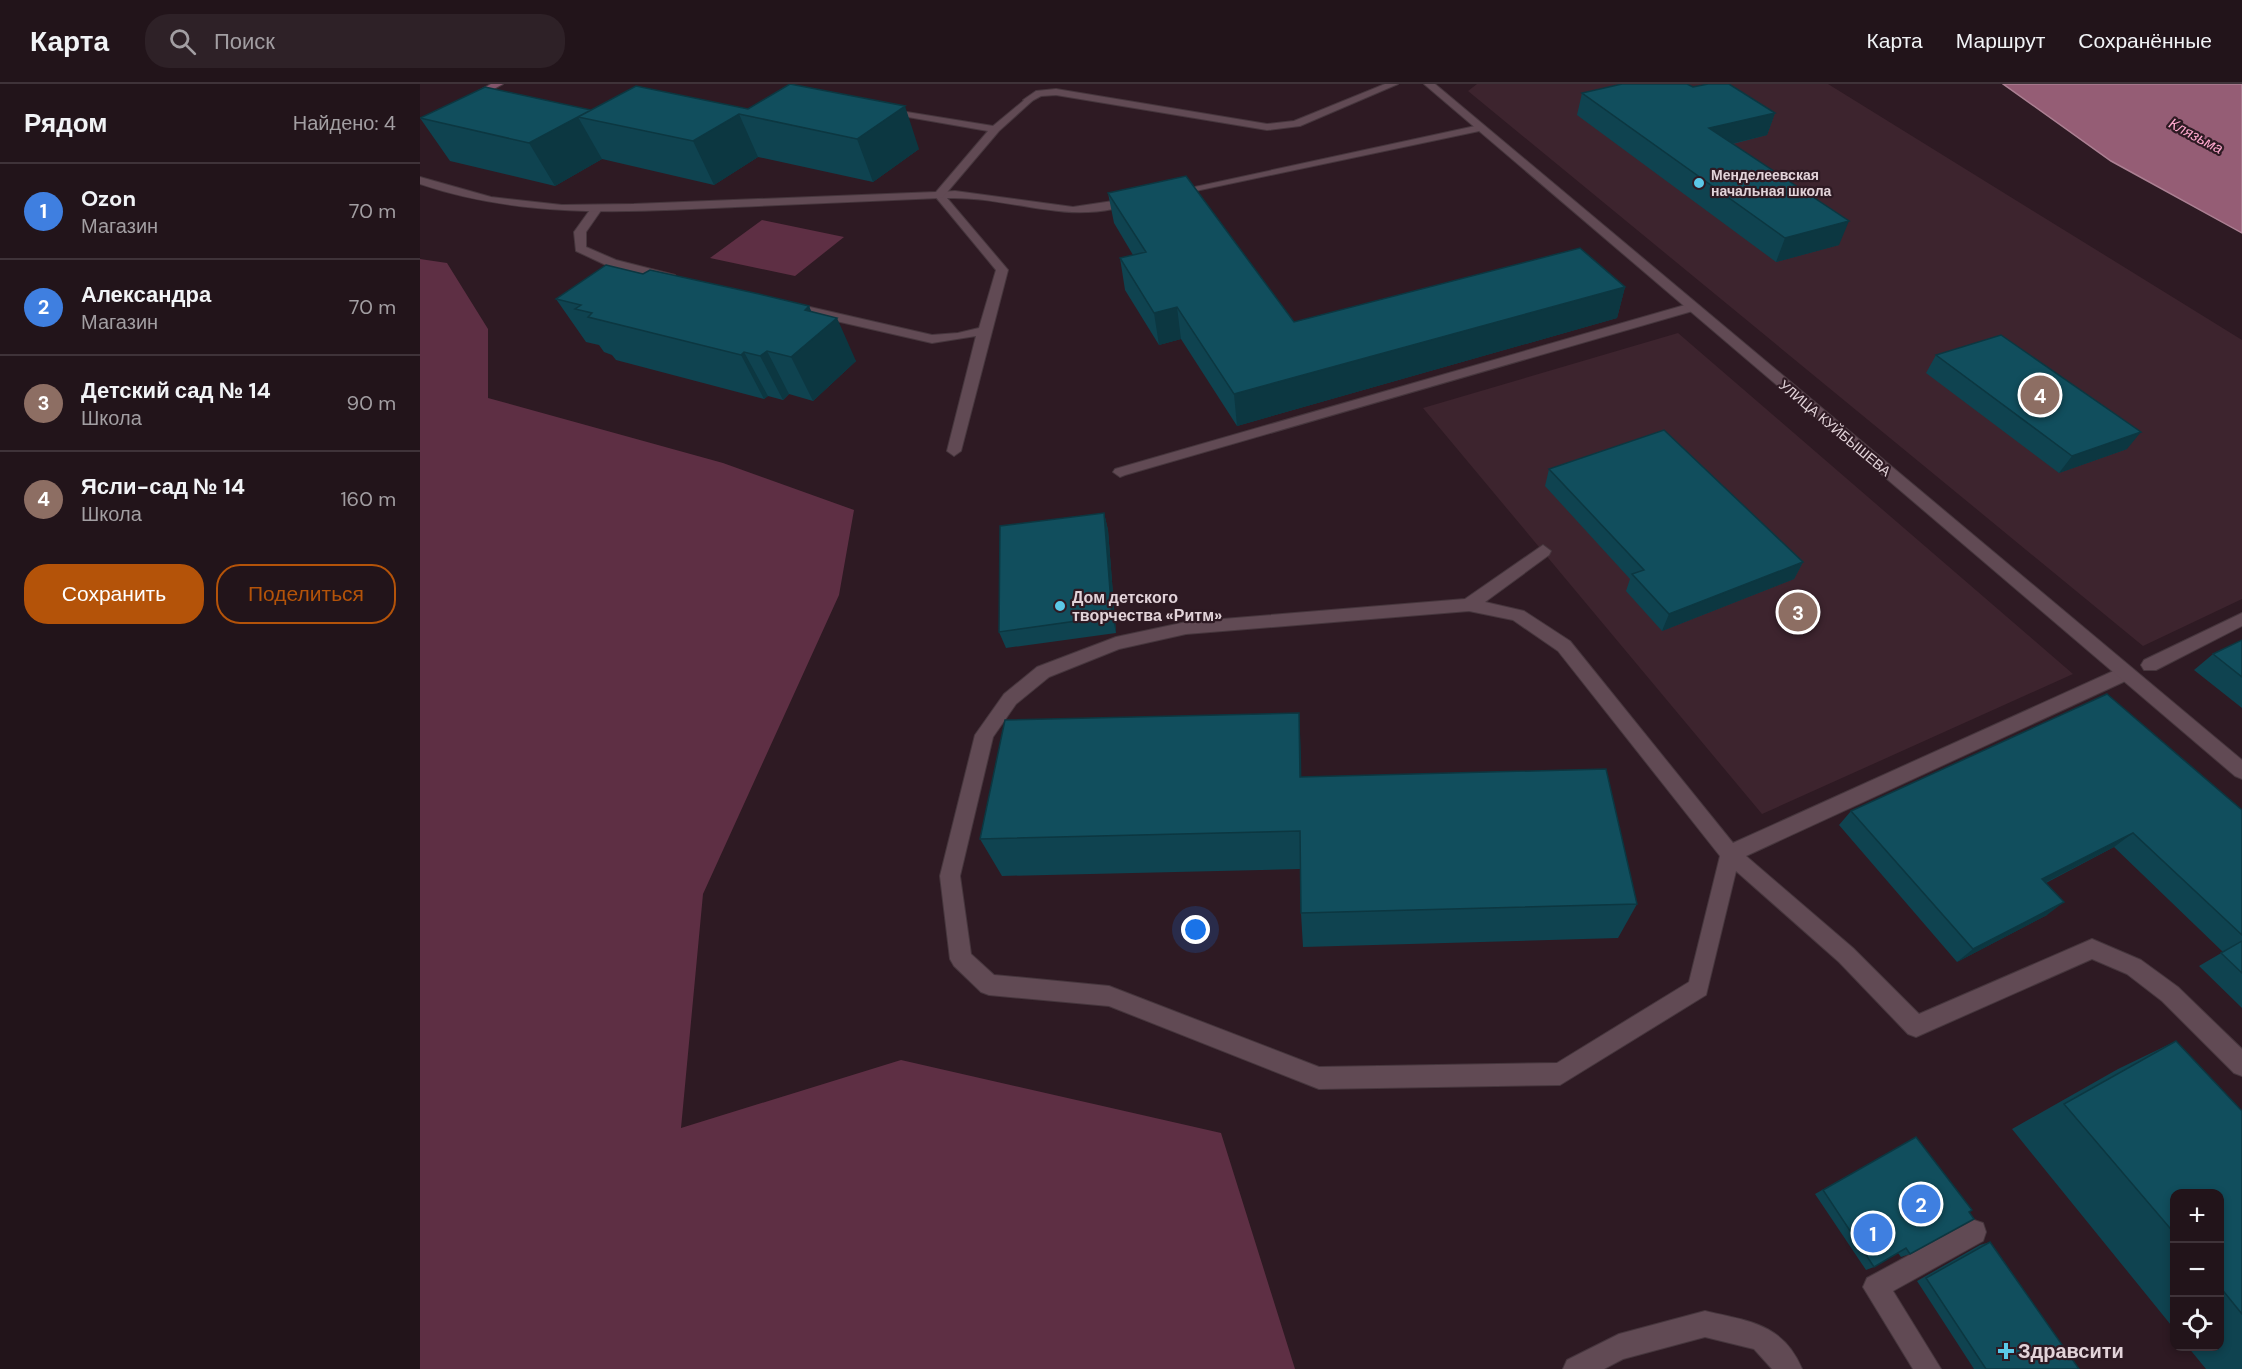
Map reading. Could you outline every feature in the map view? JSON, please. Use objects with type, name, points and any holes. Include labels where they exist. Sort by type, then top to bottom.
[{"type":"street","points":[[460,106],[498,84]]},
{"type":"street","points":[[939,195],[995,129],[1039,93],[1056,92],[1267,127],[1282,127],[1296,124],[1393,84]]},
{"type":"street","name":"УЛИЦА КУЙБЫШЕВА","points":[[1429,84],[2242,771]]},
{"type":"street","points":[[460,106],[473,109]]},
{"type":"street","points":[[871,108],[995,129]]},
{"type":"street","points":[[1157,196],[1480,128]]},
{"type":"street","points":[[420,180],[525,207],[596,209],[958,194],[1065,210],[1098,208],[1145,199]]},
{"type":"street","points":[[939,195],[1002,270],[995,300],[984,330],[954,451]]},
{"type":"street","points":[[596,209],[580,232],[580,249],[612,263],[681,280]]},
{"type":"street","points":[[772,302],[932,339],[959,337],[984,330]]},
{"type":"street","points":[[1120,472],[1692,307]]},
{"type":"street","points":[[1469,605],[1543,551]]},
{"type":"street","points":[[1730,854],[1698,988],[1560,1074],[1319,1078],[1109,996],[989,985],[961,959],[950,876],[984,735],[1010,699],[1043,672],[1116,643],[1186,628],[1469,605],[1518,615],[1564,646],[1730,854],[1846,955],[1916,1026],[2092,949],[2134,967],[2170,994],[2242,1065]]},
{"type":"street","points":[[2150,665],[2242,619]]},
{"type":"street","points":[[1730,854],[2126,673]]},
{"type":"street","points":[[1928,1369],[1876,1287],[1974,1232]]},
{"type":"street","points":[[1576,1369],[1619,1347],[1705,1323],[1762,1338],[1789,1369]]},
{"type":"shaded area","points":[[1477,84],[1828,84],[2242,340],[2242,599],[2143,646],[1468,91]]},
{"type":"shaded area","points":[[762,220],[844,237],[795,276],[710,258]]},
{"type":"shaded area","points":[[420,259],[447,263],[488,329],[488,398],[723,463],[854,510],[839,595],[703,894],[681,1128],[901,1060],[1221,1133],[1295,1369],[420,1369]]},
{"type":"shaded area","points":[[1678,333],[2073,674],[1762,814],[1423,408]]},
{"type":"water","name":"Клязьма","points":[[2003,84],[2242,84],[2242,233],[2111,161]]},
{"type":"building","points":[[790,84],[905,106],[857,139],[739,114],[693,141],[578,117],[636,86],[748,109]]},
{"type":"building","points":[[1622,84],[1687,84],[1693,87],[1729,84],[1775,113],[1709,128],[1849,221],[1785,238],[1582,93]]},
{"type":"building","points":[[485,87],[591,110],[529,143],[420,118]]},
{"type":"building","points":[[1186,176],[1294,322],[1580,248],[1625,287],[1234,394],[1177,307],[1154,313],[1120,258],[1146,252],[1108,193]]},
{"type":"building","points":[[606,265],[643,274],[650,270],[759,294],[809,306],[805,310],[837,318],[791,357],[767,351],[760,356],[744,352],[741,355],[588,317],[592,313],[575,309],[581,305],[556,299]]},
{"type":"building","points":[[2001,335],[2141,432],[2072,456],[1936,355]]},
{"type":"building","points":[[1664,430],[1803,562],[1669,614],[1632,574],[1644,570],[1549,469]]},
{"type":"building","name":"Дом детского творчества «Ритм»","points":[[1104,513],[1112,616],[999,632],[1000,526]]},
{"type":"building","points":[[2242,640],[2242,677],[2213,654]]},
{"type":"building","points":[[2107,694],[2242,810],[2242,935],[2133,833],[2042,879],[2064,902],[1973,949],[1851,811]]},
{"type":"building","points":[[1299,713],[1300,777],[1606,769],[1637,904],[1301,913],[1300,831],[980,839],[1005,720]]},
{"type":"building","points":[[2242,941],[2242,973],[2221,953]]},
{"type":"building","points":[[2176,1041],[2242,1111],[2242,1314],[2224,1292],[2224,1189],[2170,1189],[2170,1228],[2064,1104]]},
{"type":"building","points":[[1916,1137],[1972,1210],[1969,1212],[1974,1219],[1910,1254],[1906,1248],[1874,1267],[1823,1190]]},
{"type":"building","points":[[1990,1242],[2079,1369],[1986,1369],[1926,1278]]},
{"type":"place","name":"Менделеевская начальная школа","points":[[1699,183]]},
{"type":"place","name":"Ясли-сад № 14","points":[[2040,395]]},
{"type":"place","name":"Дом детского творчества «Ритм»","points":[[1060,606]]},
{"type":"place","name":"Детский сад № 14","points":[[1798,612]]},
{"type":"place","name":"Александра","points":[[1921,1204]]},
{"type":"place","name":"Ozon","points":[[1873,1233]]},
{"type":"place","name":"Здравсити","points":[[2006,1351]]}]
